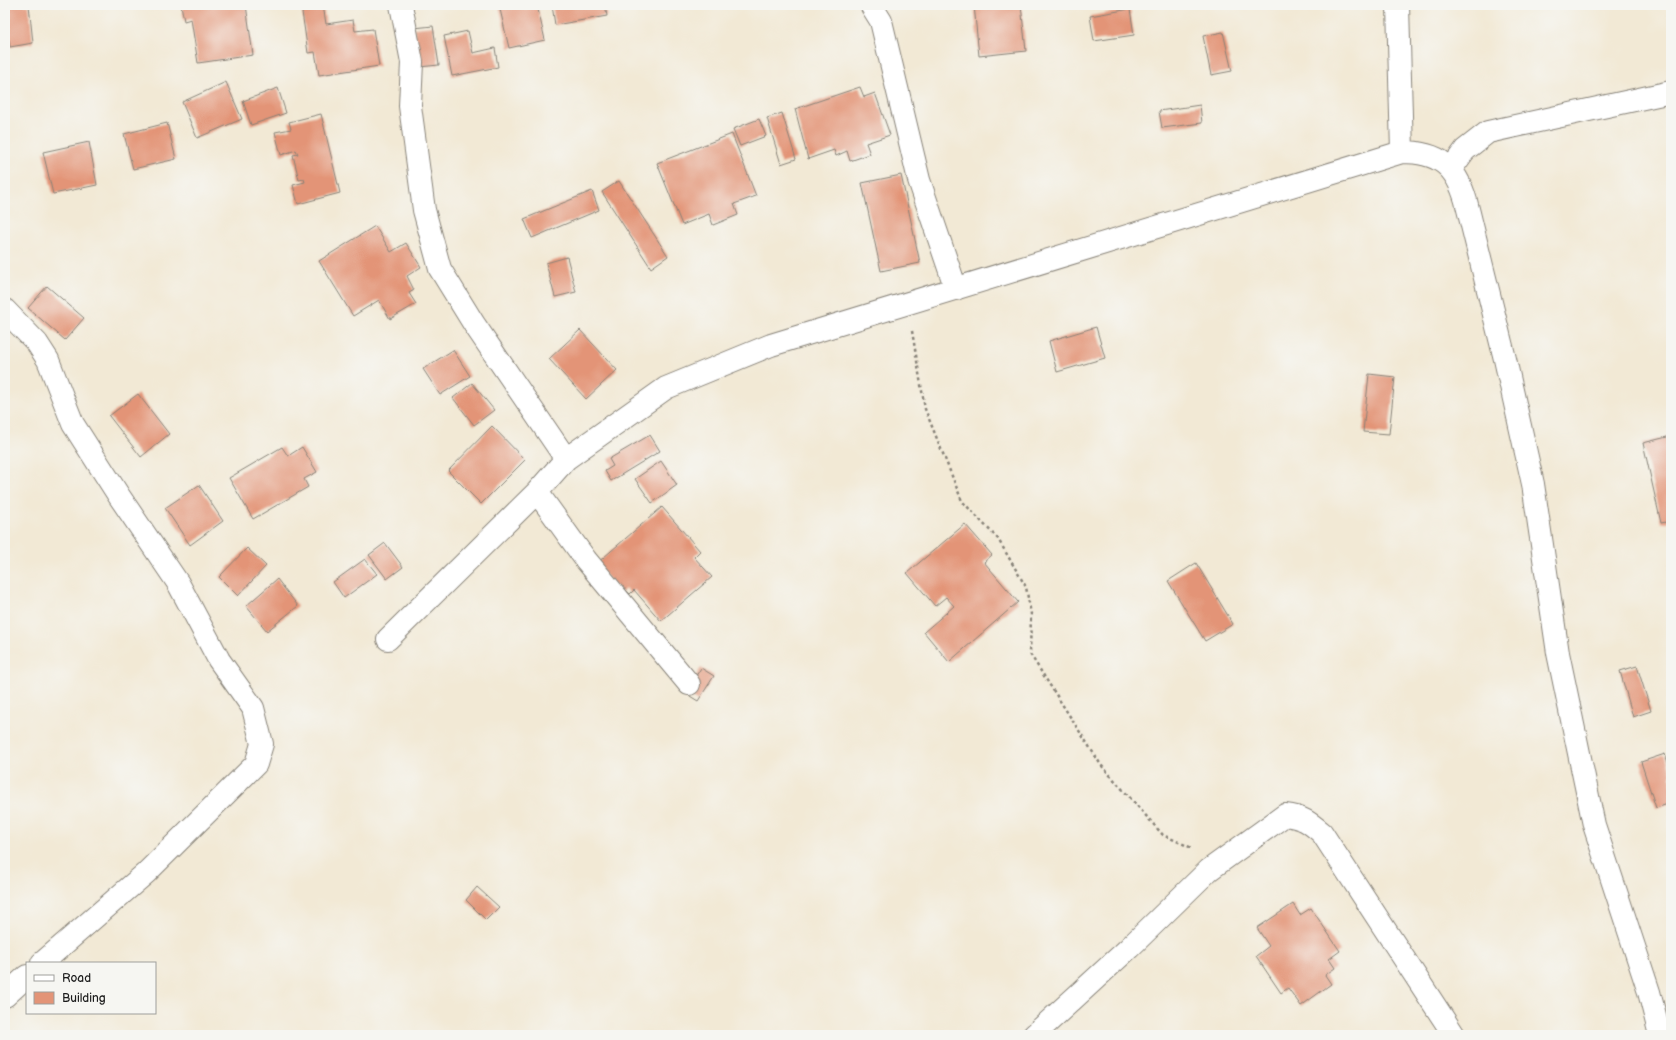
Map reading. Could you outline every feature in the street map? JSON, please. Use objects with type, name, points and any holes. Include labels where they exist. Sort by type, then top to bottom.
[{"type":"street","points":[[401,5],[412,62],[410,106],[423,202],[440,269],[474,324],[566,459]]},
{"type":"street","points":[[871,5],[881,21],[919,180],[956,288]]},
{"type":"street","points":[[1398,5],[1402,152]]},
{"type":"street","points":[[1451,169],[1465,150],[1488,132],[1671,92]]},
{"type":"street","points":[[388,639],[537,492],[566,459],[666,388],[771,345],[1402,152],[1420,152],[1437,158],[1451,169],[1461,184],[1466,201],[1505,359],[1533,484],[1558,652],[1594,826],[1649,992],[1660,1035]]},
{"type":"street","points":[[5,310],[37,343],[48,360],[73,424],[119,496],[178,583],[220,660],[253,708],[262,744],[256,764],[146,873],[43,962]]},
{"type":"street","points":[[537,492],[586,560],[689,684]]},
{"type":"street","points":[[1034,1035],[1129,948],[1209,870],[1285,815],[1299,816],[1310,822],[1322,833],[1454,1035]]},
{"type":"street","points":[[5,996],[26,977]]},
{"type":"path","points":[[906,304],[926,410],[958,493],[962,501],[998,539],[1026,587],[1031,614],[1030,654],[1067,709],[1100,766],[1163,835],[1198,851],[1227,857]]},
{"type":"building","points":[[5,5],[29,5],[33,43],[10,47],[9,40],[5,40]]},
{"type":"building","points":[[181,5],[246,5],[253,55],[198,63],[191,19],[184,21]]},
{"type":"building","points":[[301,5],[323,5],[326,24],[353,20],[355,31],[373,29],[379,66],[319,75],[315,52],[308,53]]},
{"type":"building","points":[[499,5],[537,5],[545,40],[509,48]]},
{"type":"building","points":[[552,5],[605,5],[607,16],[555,25]]},
{"type":"building","points":[[974,5],[1021,5],[1026,51],[979,56]]},
{"type":"building","points":[[1130,9],[1134,35],[1094,41],[1090,16]]},
{"type":"building","points":[[433,26],[439,65],[419,67],[414,28]]},
{"type":"building","points":[[468,31],[473,53],[495,48],[498,67],[452,76],[444,36]]},
{"type":"building","points":[[1223,32],[1232,71],[1211,75],[1203,36]]},
{"type":"building","points":[[226,82],[242,119],[197,138],[182,102]]},
{"type":"building","points":[[860,87],[864,97],[875,93],[890,135],[866,143],[870,154],[850,161],[847,151],[836,156],[834,150],[808,159],[795,109]]},
{"type":"building","points":[[278,88],[286,113],[251,125],[243,101]]},
{"type":"building","points":[[1200,105],[1202,123],[1162,128],[1159,111]]},
{"type":"building","points":[[782,113],[796,159],[781,164],[767,118]]},
{"type":"building","points":[[321,114],[340,193],[298,204],[293,185],[305,182],[304,179],[299,180],[293,155],[298,154],[296,150],[281,155],[275,132],[291,129],[289,122]]},
{"type":"building","points":[[759,119],[766,136],[740,146],[733,129]]},
{"type":"building","points":[[167,123],[176,159],[133,169],[124,134]]},
{"type":"building","points":[[732,134],[756,196],[734,204],[738,215],[713,225],[709,214],[682,225],[657,163]]},
{"type":"building","points":[[89,142],[97,185],[53,194],[43,152]]},
{"type":"building","points":[[901,175],[920,263],[881,271],[862,183]]},
{"type":"building","points":[[619,181],[668,256],[651,268],[602,192]]},
{"type":"building","points":[[592,191],[599,210],[532,238],[524,219]]},
{"type":"building","points":[[375,226],[391,252],[406,243],[421,267],[407,276],[414,290],[409,293],[416,304],[390,319],[379,300],[353,316],[319,261]]},
{"type":"building","points":[[567,257],[576,292],[555,297],[546,263]]},
{"type":"building","points":[[47,286],[84,318],[65,340],[28,308]]},
{"type":"building","points":[[1096,327],[1105,358],[1057,372],[1049,341]]},
{"type":"building","points":[[580,330],[617,370],[586,399],[549,359]]},
{"type":"building","points":[[453,350],[470,376],[440,395],[423,369]]},
{"type":"building","points":[[1369,374],[1395,377],[1389,434],[1363,432]]},
{"type":"building","points":[[472,383],[494,410],[474,425],[453,398]]},
{"type":"building","points":[[138,394],[169,434],[141,457],[109,416]]},
{"type":"building","points":[[492,426],[525,460],[481,504],[448,471]]},
{"type":"building","points":[[650,435],[660,451],[611,481],[605,471],[613,466],[609,459]]},
{"type":"building","points":[[1671,436],[1671,521],[1661,523],[1643,443]]},
{"type":"building","points":[[282,447],[288,456],[302,447],[317,472],[304,479],[308,487],[253,519],[229,478]]},
{"type":"building","points":[[661,461],[677,485],[652,503],[635,479]]},
{"type":"building","points":[[199,485],[223,521],[190,545],[165,508]]},
{"type":"building","points":[[662,507],[700,551],[694,557],[712,577],[661,621],[634,590],[630,594],[625,589],[621,593],[596,564]]},
{"type":"building","points":[[965,524],[992,555],[984,562],[1018,602],[949,662],[924,632],[954,606],[946,597],[935,606],[907,573]]},
{"type":"building","points":[[385,543],[403,567],[387,579],[369,555]]},
{"type":"building","points":[[247,548],[266,566],[238,596],[219,577]]},
{"type":"building","points":[[365,559],[377,574],[344,598],[333,582]]},
{"type":"building","points":[[1196,563],[1233,624],[1205,641],[1168,581]]},
{"type":"building","points":[[277,579],[298,606],[267,631],[246,606]]},
{"type":"building","points":[[1637,666],[1651,711],[1633,717],[1620,671]]},
{"type":"building","points":[[701,668],[714,676],[698,701],[685,693]]},
{"type":"building","points":[[1665,754],[1671,771],[1671,803],[1656,808],[1641,762]]},
{"type":"building","points":[[477,887],[499,907],[486,920],[466,900]]},
{"type":"building","points":[[1293,904],[1300,915],[1311,908],[1340,951],[1329,959],[1335,968],[1325,975],[1331,984],[1301,1006],[1288,988],[1281,993],[1256,956],[1269,946],[1257,928]]}]
